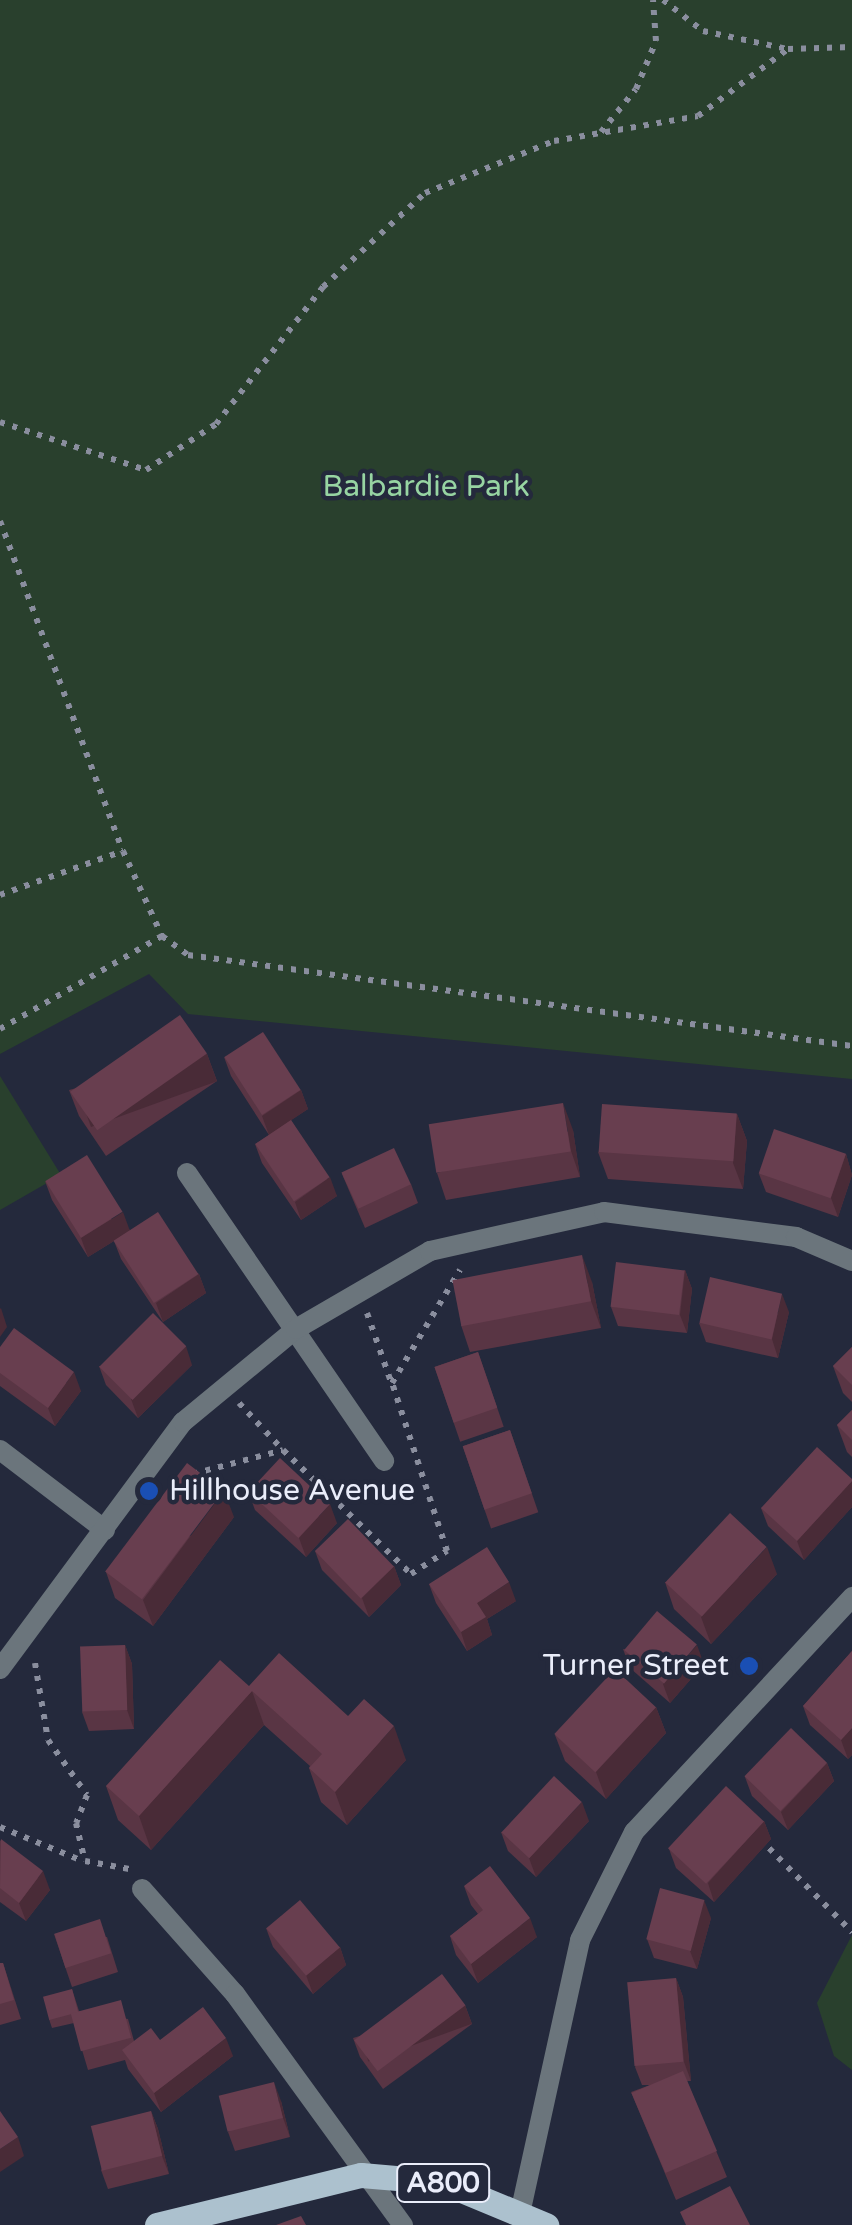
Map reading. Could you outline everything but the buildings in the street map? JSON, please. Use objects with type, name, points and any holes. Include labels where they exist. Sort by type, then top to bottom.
[{"type":"main road","name":"A800","points":[[157,2225],[361,2174],[442,2182],[521,2210],[546,2225]]},
{"type":"street","points":[[187,1173],[384,1461]]},
{"type":"street","points":[[0,1670],[183,1422],[296,1329],[430,1251],[604,1212],[796,1236],[852,1261]]},
{"type":"street","points":[[0,1450],[105,1530]]},
{"type":"street","points":[[521,2210],[580,1940],[634,1832],[852,1597]]},
{"type":"street","points":[[142,1888],[235,1994],[361,2174],[403,2225]]},
{"type":"path","points":[[600,134],[636,90],[656,41],[653,0]]},
{"type":"path","points":[[663,0],[703,31],[788,49],[852,47]]},
{"type":"path","points":[[0,422],[146,470],[216,424],[323,287],[426,193],[554,141],[698,116],[788,49]]},
{"type":"path","points":[[0,522],[122,851],[162,936],[188,955],[852,1046]]},
{"type":"path","points":[[0,895],[122,851]]},
{"type":"path","points":[[0,1029],[162,936]]},
{"type":"path","points":[[359,1292],[392,1383]]},
{"type":"path","points":[[225,1388],[283,1450]]},
{"type":"path","points":[[22,1640],[42,1673],[48,1740],[87,1796],[76,1823],[84,1861]]},
{"type":"path","points":[[743,1822],[852,1932]]},
{"type":"path","points":[[0,1826],[84,1861],[134,1870],[142,1888]]},
{"type":"green space","name":"Balbardie Park","points":[[0,0],[852,0],[852,1079],[188,1014],[149,974],[0,1054]]},
{"type":"green space","points":[[0,1076],[61,1175],[0,1210]]},
{"type":"green space","points":[[852,1935],[852,2070],[834,2056],[817,2003]]},
{"type":"place","name":"Hillhouse Avenue","points":[[149,1491]]},
{"type":"place","name":"Turner Street","points":[[749,1666]]}]
